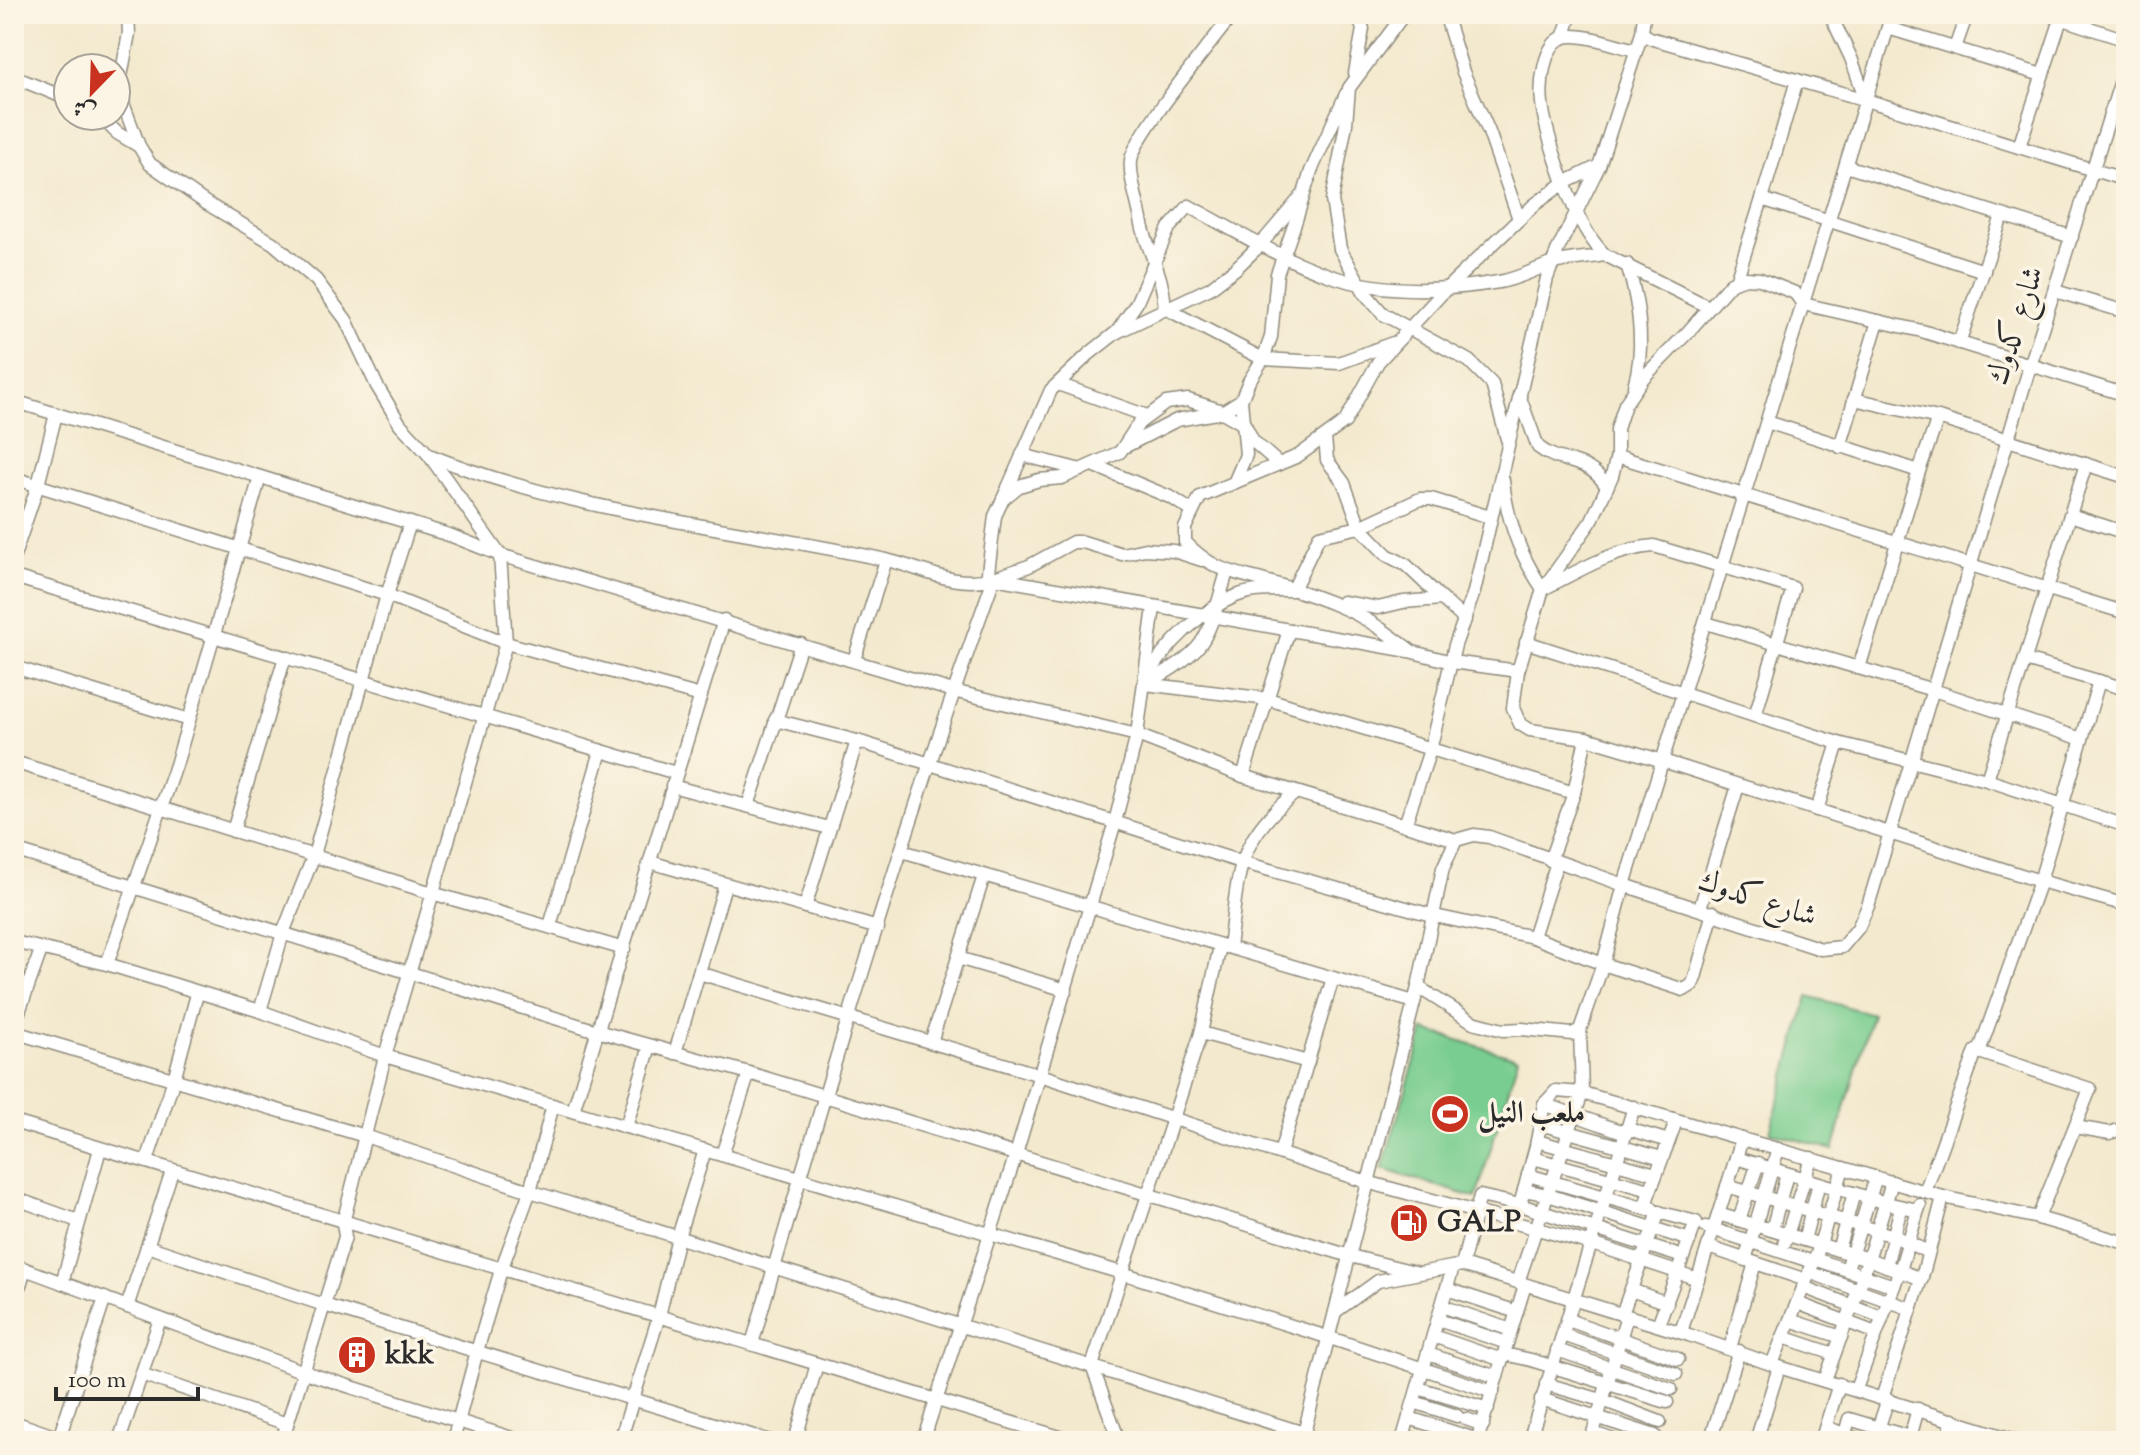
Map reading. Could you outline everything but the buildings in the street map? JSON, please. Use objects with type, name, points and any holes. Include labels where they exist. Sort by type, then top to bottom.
[{"type":"street","points":[[128,14],[129,33],[121,77],[123,103],[139,146],[150,164],[206,203],[273,243],[316,280],[346,320],[377,386],[400,424],[429,455],[500,555],[506,643],[385,1056],[343,1223],[345,1237],[282,1441]]},
{"type":"street","points":[[1165,308],[1161,274],[1146,243],[1131,161],[1150,124],[1233,14]]},
{"type":"street","points":[[1234,483],[1246,455],[1241,400],[1271,337],[1277,274],[1311,171],[1358,66],[1363,29],[1360,14]]},
{"type":"street","points":[[1404,14],[1349,88],[1346,124],[1332,200],[1340,249],[1359,283],[1383,314],[1469,361],[1492,384],[1508,442]]},
{"type":"street","points":[[1445,14],[1463,72],[1489,132],[1519,219]]},
{"type":"street","points":[[1563,38],[1571,14]]},
{"type":"street","points":[[1405,825],[1430,750],[1455,645],[1474,592],[1552,263],[1599,166],[1642,33],[1644,14]]},
{"type":"street","points":[[1830,14],[1866,100]]},
{"type":"street","points":[[1409,1418],[1477,1440],[1483,1425],[1517,1312],[1536,1228],[1582,1093],[1580,1030],[1603,964],[1624,885],[1892,14]]},
{"type":"street","points":[[1955,48],[1967,14]]},
{"type":"street","points":[[2047,14],[2126,40]]},
{"type":"street","points":[[2019,147],[2061,19]]},
{"type":"street","points":[[1888,28],[2042,75]]},
{"type":"street","points":[[1642,33],[1650,38],[2126,180]]},
{"type":"street","points":[[1636,50],[1580,37],[1563,38],[1552,46],[1546,61],[1542,106],[1564,183],[1581,224],[1605,255],[1709,307]]},
{"type":"street","name":"شارع كدوك","points":[[14,401],[410,523],[500,555],[953,691],[1137,735],[1295,793],[1456,840],[1474,835],[1489,837],[1810,946],[1821,949],[1842,947],[1858,928],[1868,906],[2030,366],[2093,170],[2121,97],[2126,65]]},
{"type":"street","points":[[14,77],[52,92]]},
{"type":"street","points":[[1736,281],[1797,80]]},
{"type":"street","points":[[116,132],[139,146]]},
{"type":"street","points":[[1202,560],[1185,542],[1185,528],[1200,497],[1298,456],[1345,422],[1378,362],[1447,288],[1519,219],[1564,183],[1599,166]]},
{"type":"street","points":[[1846,166],[2072,237]]},
{"type":"street","points":[[1117,332],[1210,288],[1261,244],[1303,195]]},
{"type":"street","points":[[1762,199],[1984,271]]},
{"type":"street","points":[[752,1344],[878,928],[990,579],[995,516],[1051,390],[1117,332],[1136,304],[1169,228],[1189,206],[1330,276],[1410,290],[1518,278],[1552,263],[1605,255]]},
{"type":"street","points":[[1959,343],[2002,216]]},
{"type":"street","points":[[1627,264],[1636,302],[1640,364],[1617,429],[1617,456],[1607,487],[1592,520],[1543,589],[1518,671],[1513,708],[1520,724],[1530,730],[1586,738],[2040,881],[2126,905]]},
{"type":"street","points":[[1625,404],[1643,378],[1731,283],[1746,278],[1760,279],[1795,293],[1803,304],[1959,343],[2126,395]]},
{"type":"street","points":[[2055,291],[2126,312]]},
{"type":"street","points":[[1165,308],[1263,359],[1339,363],[1396,341]]},
{"type":"street","points":[[1840,447],[1878,321]]},
{"type":"street","points":[[1058,384],[1147,416]]},
{"type":"street","points":[[1519,395],[1538,447],[1545,453],[1591,468],[1607,487]]},
{"type":"street","points":[[1854,399],[1938,418],[2126,477]]},
{"type":"street","points":[[1003,499],[1019,486],[1062,478],[1120,452],[1147,416],[1166,403],[1188,400],[1222,412],[1245,425],[1253,441],[1279,464]]},
{"type":"street","points":[[1124,447],[1177,420],[1222,412],[1241,400]]},
{"type":"street","points":[[14,556],[38,485],[56,414]]},
{"type":"street","points":[[1859,668],[1938,418]]},
{"type":"street","points":[[1767,422],[1919,471]]},
{"type":"street","points":[[1325,438],[1327,460],[1344,483],[1360,527],[1387,555],[1406,565],[1465,620]]},
{"type":"street","points":[[429,455],[478,475],[559,497],[886,560],[955,581],[975,583],[990,579],[1029,566],[1073,542],[1122,554],[1145,549],[1160,550],[1202,560],[1227,572],[1293,590],[1349,610],[1413,652]]},
{"type":"street","points":[[1022,455],[1087,467],[1172,498],[1192,511]]},
{"type":"street","points":[[1617,456],[2126,613]]},
{"type":"street","points":[[1987,780],[2086,464]]},
{"type":"street","points":[[1502,465],[1507,509],[1515,537],[1543,589]]},
{"type":"street","points":[[107,964],[162,808],[260,477]]},
{"type":"street","points":[[14,478],[387,595],[506,643],[701,696]]},
{"type":"street","points":[[1293,590],[1319,536],[1360,527],[1420,499],[1431,499],[1490,517]]},
{"type":"street","points":[[2070,515],[2126,533]]},
{"type":"street","points":[[260,1011],[283,933],[314,855],[410,523]]},
{"type":"street","points":[[1543,589],[1609,556],[1636,547],[1654,546],[1793,588],[1755,716]]},
{"type":"street","points":[[854,660],[886,560]]},
{"type":"street","points":[[1145,684],[1199,646],[1227,572]]},
{"type":"street","points":[[14,577],[601,751],[748,806],[829,828]]},
{"type":"street","points":[[990,579],[1154,607],[1211,613],[1452,662],[1518,671]]},
{"type":"street","points":[[1145,684],[1174,639],[1237,595],[1293,590]]},
{"type":"street","points":[[1316,598],[1378,608],[1403,602],[1442,599]]},
{"type":"street","points":[[923,1441],[1016,1154],[1115,822],[1137,735],[1154,607]]},
{"type":"street","points":[[573,1111],[724,620]]},
{"type":"street","points":[[1706,623],[1933,690],[2082,739]]},
{"type":"street","points":[[1243,776],[1289,630]]},
{"type":"street","points":[[1526,642],[1838,743],[1987,780],[2126,826]]},
{"type":"street","points":[[748,806],[801,644]]},
{"type":"street","points":[[233,831],[285,657]]},
{"type":"street","points":[[2025,660],[2126,689]]},
{"type":"street","points":[[14,667],[189,720]]},
{"type":"street","points":[[1979,1052],[2040,881],[2099,681]]},
{"type":"street","points":[[1145,684],[1268,699],[1574,793]]},
{"type":"street","points":[[775,720],[857,741],[1241,862],[1435,916],[1533,937],[1684,990],[1692,985],[1695,978],[1707,910],[1738,786]]},
{"type":"street","points":[[1533,937],[1574,793],[1586,738]]},
{"type":"street","points":[[805,907],[857,741]]},
{"type":"street","points":[[1817,810],[1838,743]]},
{"type":"street","points":[[550,926],[601,751]]},
{"type":"street","points":[[14,762],[432,893],[624,949]]},
{"type":"street","points":[[1229,947],[1241,862],[1251,838],[1295,793]]},
{"type":"street","points":[[14,1032],[365,1136],[530,1191],[1092,1366],[1303,1439],[1418,987],[1443,868],[1456,840]]},
{"type":"street","points":[[14,850],[597,1031],[749,1073],[1350,1256],[1419,1273]]},
{"type":"street","points":[[902,851],[1414,1002]]},
{"type":"street","points":[[650,862],[878,928]]},
{"type":"street","points":[[931,1042],[984,876]]},
{"type":"street","points":[[675,1053],[725,885]]},
{"type":"street","points":[[14,942],[107,964],[260,1011],[385,1056],[1122,1273],[1493,1392]]},
{"type":"street","points":[[1119,1441],[1092,1366],[1201,1033],[1220,946],[1229,947]]},
{"type":"street","points":[[14,1026],[41,950]]},
{"type":"street","points":[[958,958],[1066,990]]},
{"type":"street","points":[[699,973],[1040,1075],[1367,1182],[1592,1244],[1698,1279]]},
{"type":"street","points":[[1280,1153],[1333,978]]},
{"type":"street","points":[[1418,987],[1473,1022],[1503,1030],[1572,1034],[1580,1030]]},
{"type":"street","points":[[147,1161],[197,994]]},
{"type":"street","points":[[1201,1033],[1308,1062]]},
{"type":"street","points":[[626,1127],[650,1046]]},
{"type":"street","points":[[1925,1192],[1976,1051],[2090,1089],[2038,1218]]},
{"type":"street","points":[[722,1155],[749,1073]]},
{"type":"street","points":[[1520,1205],[1544,1104],[1556,1091],[1582,1093],[1943,1197],[2038,1218],[2126,1243]]},
{"type":"street","points":[[1544,1104],[1620,1131],[1628,1129],[1669,1141]]},
{"type":"street","points":[[453,1441],[501,1270],[530,1191],[553,1105]]},
{"type":"street","points":[[1552,1441],[1530,1438],[1634,1107]]},
{"type":"street","points":[[1656,1212],[1646,1202],[1674,1127],[1673,1119]]},
{"type":"street","points":[[14,1122],[1073,1441]]},
{"type":"street","points":[[1540,1124],[1569,1131],[1656,1174]]},
{"type":"street","points":[[2075,1127],[2126,1137]]},
{"type":"street","points":[[2110,1133],[2126,1127]]},
{"type":"street","points":[[1541,1399],[1654,1438],[1676,1374],[1698,1279],[1742,1139]]},
{"type":"street","points":[[1537,1141],[1620,1155],[1662,1158]]},
{"type":"street","points":[[62,1283],[100,1149]]},
{"type":"street","points":[[1710,1441],[1735,1350],[1750,1261],[1750,1242],[1778,1149]]},
{"type":"street","points":[[620,1441],[705,1150]]},
{"type":"street","points":[[1533,1158],[1650,1190]]},
{"type":"street","points":[[1736,1158],[1886,1203],[1919,1208],[1900,1270],[1856,1389]]},
{"type":"street","points":[[1781,1252],[1811,1158]]},
{"type":"street","points":[[1739,1220],[1758,1163]]},
{"type":"street","points":[[1756,1441],[1783,1337],[1820,1245],[1843,1168]]},
{"type":"street","points":[[127,1307],[172,1171]]},
{"type":"street","points":[[1772,1230],[1787,1174]]},
{"type":"street","points":[[1528,1175],[1696,1222],[1781,1252],[1853,1305],[1882,1317]]},
{"type":"street","points":[[1847,1269],[1876,1177]]},
{"type":"street","points":[[1825,1380],[1859,1290],[1892,1182]]},
{"type":"street","points":[[1804,1240],[1819,1183]]},
{"type":"street","points":[[1727,1186],[1894,1236],[1928,1252]]},
{"type":"street","points":[[1524,1190],[1690,1240]]},
{"type":"street","points":[[1838,1250],[1854,1193]]},
{"type":"street","points":[[1421,1441],[1403,1439],[1447,1289],[1458,1266],[1480,1196],[1520,1205],[1683,1257]]},
{"type":"street","points":[[1874,1441],[1943,1197]]},
{"type":"street","points":[[14,1198],[78,1221]]},
{"type":"street","points":[[1886,1266],[1901,1207]]},
{"type":"street","points":[[1622,1314],[1656,1212]]},
{"type":"street","points":[[1718,1214],[1868,1259],[1922,1279]]},
{"type":"street","points":[[1658,1325],[1696,1222]]},
{"type":"street","points":[[1914,1228],[1933,1235]]},
{"type":"street","points":[[147,1246],[324,1305],[770,1441]]},
{"type":"street","points":[[1708,1247],[1750,1261],[1809,1272],[1911,1309]]},
{"type":"street","points":[[1335,1312],[1378,1281],[1458,1266],[1658,1325],[1885,1398],[1953,1420],[1985,1436],[2018,1441]]},
{"type":"street","points":[[14,1304],[20,1267],[304,1372],[521,1441]]},
{"type":"street","points":[[1809,1272],[1847,1269],[1894,1286]]},
{"type":"street","points":[[1447,1289],[1517,1312]]},
{"type":"street","points":[[1631,1290],[1667,1303]]},
{"type":"street","points":[[14,1422],[62,1440],[105,1298]]},
{"type":"street","points":[[1797,1303],[1876,1333]]},
{"type":"street","points":[[1442,1306],[1506,1347]]},
{"type":"street","points":[[1616,1441],[1592,1437],[1626,1319],[1622,1314]]},
{"type":"street","points":[[119,1441],[160,1319]]},
{"type":"street","points":[[1438,1320],[1552,1366],[1667,1402]]},
{"type":"street","points":[[1568,1320],[1678,1359]]},
{"type":"street","points":[[1790,1320],[1841,1337]]},
{"type":"street","points":[[1563,1335],[1676,1374]]},
{"type":"street","points":[[1433,1336],[1506,1347]]},
{"type":"street","points":[[1783,1337],[1834,1354]]},
{"type":"street","points":[[1557,1350],[1671,1389]]},
{"type":"street","points":[[1428,1354],[1497,1377]]},
{"type":"street","points":[[795,1441],[817,1364]]},
{"type":"street","points":[[141,1374],[287,1424]]},
{"type":"street","points":[[1546,1384],[1603,1400],[1660,1422]]},
{"type":"street","points":[[1821,1441],[1839,1384]]},
{"type":"street","points":[[1418,1388],[1488,1409]]},
{"type":"street","points":[[1414,1402],[1483,1425]]},
{"type":"street","points":[[1844,1438],[1849,1419],[1914,1440],[1918,1409]]},
{"type":"street","points":[[1947,1441],[1953,1420]]},
{"type":"street","points":[[1826,1427],[1844,1438],[1862,1441]]},
{"type":"green space","points":[[1808,996],[1872,1014],[1833,1150],[1770,1132]]},
{"type":"green space","name":"ملعب النيل","points":[[1424,1030],[1518,1058],[1476,1198],[1382,1169]]},
{"type":"place","name":"ملعب النيل","points":[[1450,1114]]},
{"type":"place","name":"GALP","points":[[1409,1223]]},
{"type":"place","name":"kkk","points":[[357,1355]]}]
